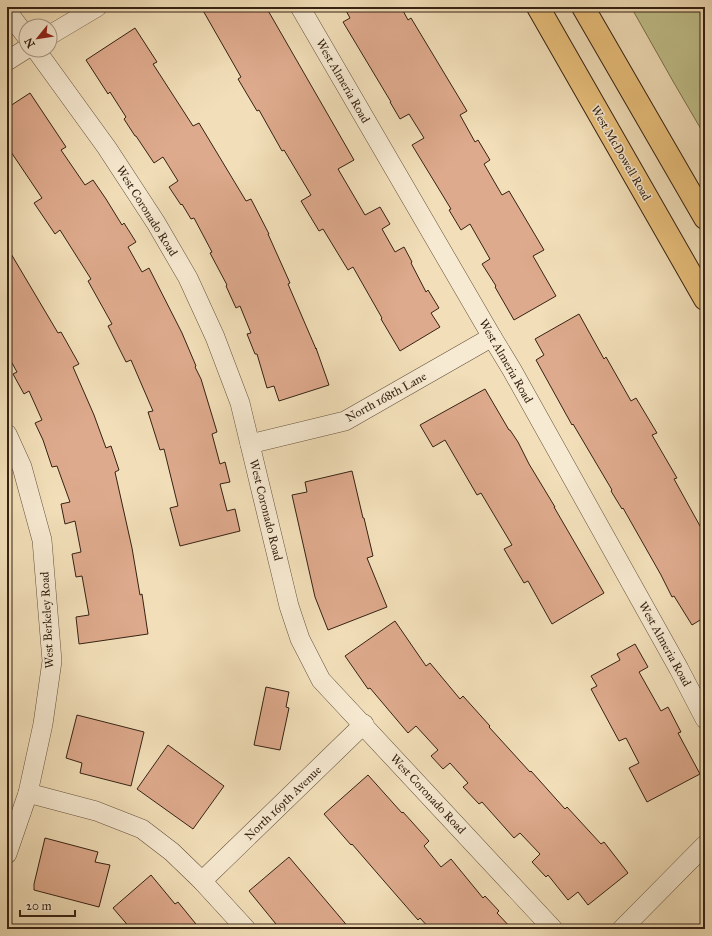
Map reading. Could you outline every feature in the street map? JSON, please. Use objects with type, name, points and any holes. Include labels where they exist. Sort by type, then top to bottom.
[{"type":"main road","name":"West McDowell Road","points":[[538,7],[705,299]]},
{"type":"main road","points":[[583,7],[705,218]]},
{"type":"street","points":[[58,30],[97,7]]},
{"type":"street","name":"West Almeria Road","points":[[300,7],[512,370],[679,668],[705,719]]},
{"type":"street","points":[[7,11],[18,25]]},
{"type":"street","points":[[7,61],[18,54]]},
{"type":"street","name":"West Coronado Road","points":[[42,58],[107,148],[156,223],[188,278],[215,337],[240,403],[289,606],[300,640],[321,680],[364,724],[552,929]]},
{"type":"street","name":"North 168th Lane","points":[[250,444],[345,421],[492,337]]},
{"type":"street","name":"West Berkeley Road","points":[[7,434],[22,468],[42,540],[52,661],[43,724],[28,793],[7,854]]},
{"type":"street","name":"North 169th Avenue","points":[[202,881],[364,724]]},
{"type":"street","points":[[28,793],[96,811],[142,829],[172,852],[202,881],[246,929]]},
{"type":"street","points":[[622,929],[705,845]]},
{"type":"green space","points":[[631,7],[705,7],[705,136],[674,83]]},
{"type":"building","points":[[201,7],[266,7],[354,160],[338,169],[365,215],[380,207],[390,224],[382,229],[395,252],[404,247],[426,292],[428,290],[439,308],[431,313],[440,327],[400,351],[353,267],[348,270],[323,229],[319,231],[301,201],[311,195],[284,150],[282,151],[259,110],[257,111],[238,79],[241,77]]},
{"type":"building","points":[[344,7],[401,7],[408,20],[411,18],[467,111],[460,115],[475,142],[478,140],[490,160],[484,164],[502,195],[509,191],[544,250],[533,256],[556,296],[514,320],[495,287],[496,286],[482,264],[490,259],[470,224],[461,230],[449,210],[451,209],[412,145],[424,138],[409,114],[400,119],[343,22],[350,18]]},
{"type":"building","points":[[135,28],[157,62],[153,64],[193,126],[199,123],[246,201],[251,199],[269,234],[290,283],[288,284],[316,348],[329,385],[279,401],[274,386],[267,388],[257,354],[255,354],[247,334],[251,333],[240,306],[236,308],[226,286],[227,285],[210,253],[212,252],[194,218],[191,219],[169,187],[178,181],[163,157],[154,163],[124,119],[126,117],[110,92],[108,94],[86,60]]},
{"type":"building","points":[[30,93],[66,147],[61,150],[85,185],[93,180],[122,225],[124,223],[136,242],[128,247],[142,272],[149,268],[182,333],[201,379],[217,432],[212,434],[220,464],[225,462],[230,482],[220,484],[227,511],[235,509],[240,531],[180,546],[170,508],[178,506],[164,449],[160,450],[148,412],[153,411],[131,360],[126,362],[108,326],[112,324],[88,281],[91,279],[60,230],[55,234],[34,203],[42,198],[7,146],[7,108]]},
{"type":"building","points":[[7,247],[58,333],[61,332],[79,364],[73,367],[94,415],[106,448],[111,446],[119,470],[115,472],[132,548],[140,595],[142,594],[148,634],[79,644],[76,617],[89,615],[82,576],[76,577],[72,554],[81,552],[75,521],[65,524],[61,504],[70,502],[57,466],[52,467],[43,440],[35,423],[42,420],[29,391],[24,394],[13,374],[17,372],[7,354]]},
{"type":"building","points":[[579,314],[604,359],[606,357],[631,401],[636,398],[657,433],[652,435],[677,478],[674,479],[705,535],[705,617],[692,625],[674,596],[672,597],[623,508],[622,509],[611,491],[612,490],[573,424],[572,425],[536,360],[544,355],[535,339]]},
{"type":"building","points":[[485,389],[509,430],[518,442],[529,464],[604,593],[552,624],[528,581],[524,583],[504,549],[512,545],[481,493],[477,495],[445,440],[433,447],[420,425]]},
{"type":"building","points":[[352,471],[373,556],[367,558],[387,607],[328,630],[315,597],[292,495],[307,492],[305,482]]},
{"type":"building","points":[[395,621],[426,666],[430,663],[460,699],[463,696],[490,726],[489,727],[565,809],[567,807],[601,844],[604,842],[628,873],[588,905],[578,892],[568,900],[548,875],[546,877],[532,862],[540,854],[520,833],[514,838],[482,802],[479,804],[463,787],[468,783],[450,763],[443,769],[431,756],[438,750],[416,726],[408,733],[370,688],[368,689],[345,656]]},
{"type":"building","points":[[635,644],[648,667],[639,672],[661,711],[668,707],[681,732],[678,733],[700,774],[647,802],[629,768],[639,763],[626,738],[619,741],[591,689],[597,686],[591,676],[620,660],[617,654]]},
{"type":"building","points":[[266,687],[289,692],[286,707],[289,708],[280,750],[254,745]]},
{"type":"building","points":[[77,715],[144,732],[131,786],[80,773],[82,763],[66,758]]},
{"type":"building","points":[[168,745],[224,786],[193,829],[137,789]]},
{"type":"building","points":[[368,775],[429,841],[424,846],[441,867],[451,859],[483,898],[485,896],[499,911],[497,913],[512,929],[430,929],[420,918],[418,920],[324,814]]},
{"type":"building","points":[[45,838],[98,852],[95,862],[110,865],[99,907],[34,890],[34,884]]},
{"type":"building","points":[[289,857],[350,929],[280,929],[249,891]]},
{"type":"building","points":[[151,875],[175,904],[178,902],[200,929],[131,929],[113,908]]}]
